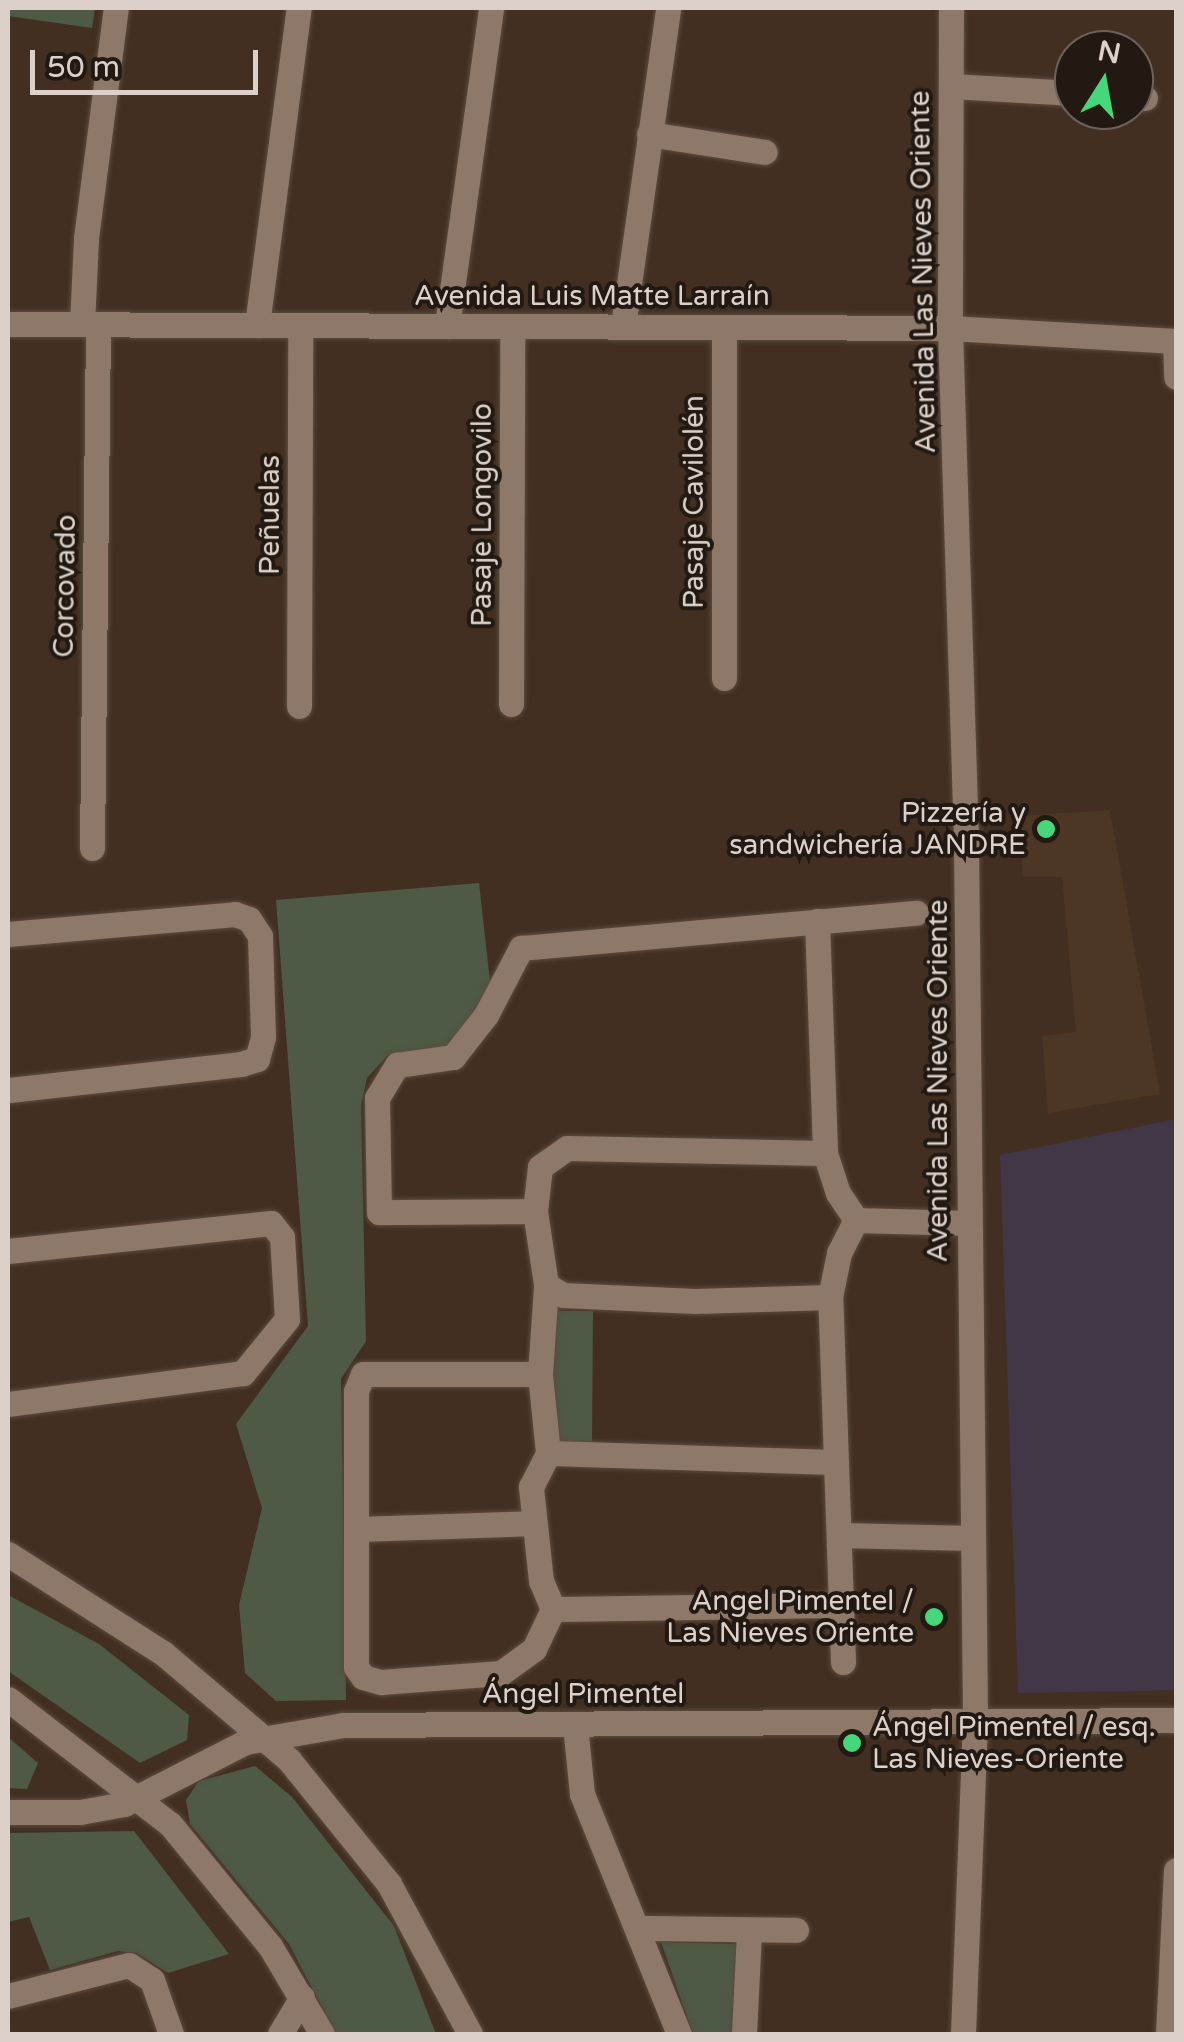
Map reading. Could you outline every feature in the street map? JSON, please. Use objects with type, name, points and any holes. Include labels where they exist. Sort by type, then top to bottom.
[{"type":"street","name":"Corcovado","points":[[92,848],[90,324],[116,8]]},
{"type":"street","points":[[257,325],[299,8]]},
{"type":"street","points":[[447,326],[491,8]]},
{"type":"street","points":[[622,326],[668,8]]},
{"type":"street","name":"Avenida Las Nieves Oriente","points":[[951,8],[950,328],[966,841],[974,1721],[963,2034]]},
{"type":"street","points":[[951,86],[1054,92]]},
{"type":"street","points":[[649,134],[764,152]]},
{"type":"street","name":"Avenida Luis Matte Larraín","points":[[8,324],[950,328],[1176,342]]},
{"type":"street","name":"Peñuelas","points":[[299,706],[300,325]]},
{"type":"street","name":"Pasaje Longovilo","points":[[512,326],[512,704]]},
{"type":"street","name":"Pasaje Cavilolén","points":[[724,327],[724,678]]},
{"type":"street","points":[[1176,342],[1176,377]]},
{"type":"street","points":[[535,1211],[379,1212],[377,1098],[396,1064],[452,1058],[486,1015],[521,948],[916,913]]},
{"type":"street","points":[[8,934],[236,914],[249,919],[260,936],[262,1037],[257,1058],[241,1064],[8,1090]]},
{"type":"street","points":[[818,921],[826,1152],[838,1193],[856,1220]]},
{"type":"street","points":[[540,1374],[364,1374],[356,1391],[356,1667],[363,1677],[382,1682],[502,1673],[534,1649],[552,1609],[541,1581],[531,1487],[548,1453],[540,1374],[546,1285],[535,1211],[540,1167],[567,1148],[826,1152]]},
{"type":"street","points":[[856,1220],[969,1223]]},
{"type":"street","points":[[843,1662],[830,1297],[838,1253],[856,1220]]},
{"type":"street","points":[[8,1250],[271,1222],[282,1238],[287,1319],[243,1373],[8,1404]]},
{"type":"street","points":[[546,1285],[584,1300],[830,1297]]},
{"type":"street","points":[[548,1453],[836,1462]]},
{"type":"street","points":[[356,1530],[533,1523]]},
{"type":"street","points":[[839,1535],[972,1538]]},
{"type":"street","points":[[8,1554],[104,1610],[264,1736],[389,1884],[470,2034]]},
{"type":"street","points":[[552,1609],[839,1605]]},
{"type":"street","points":[[8,1699],[140,1796],[234,1897],[302,1997],[322,2034]]},
{"type":"street","name":"Ángel Pimentel","points":[[8,1812],[80,1812],[140,1796],[219,1752],[264,1736],[343,1724],[1176,1720]]},
{"type":"street","points":[[575,1724],[582,1794],[640,1928],[679,2034]]},
{"type":"street","points":[[1168,2034],[1176,1870]]},
{"type":"street","points":[[640,1928],[796,1930]]},
{"type":"street","points":[[744,2034],[749,1930]]},
{"type":"street","points":[[8,1996],[128,1965],[152,1980],[170,2034]]},
{"type":"street","points":[[280,2034],[302,1997]]},
{"type":"shaded area","points":[[1110,810],[1160,1094],[1048,1113],[1042,1036],[1076,1032],[1062,877],[1023,877],[1019,816]]},
{"type":"shaded area","points":[[1176,1119],[1176,1690],[1018,1693],[1000,1155]]},
{"type":"green space","points":[[8,8],[95,8],[92,28],[8,16]]},
{"type":"green space","points":[[479,883],[490,981],[477,1014],[449,1047],[387,1056],[367,1078],[361,1105],[366,1341],[341,1379],[346,1700],[276,1701],[245,1673],[239,1605],[262,1508],[236,1424],[308,1326],[276,900]]},
{"type":"green space","points":[[546,1311],[593,1311],[592,1444],[557,1442]]},
{"type":"green space","points":[[8,1595],[99,1644],[189,1715],[187,1740],[140,1763],[8,1671]]},
{"type":"green space","points":[[8,1737],[38,1763],[27,1789],[8,1788]]},
{"type":"green space","points":[[255,1766],[292,1797],[394,1926],[436,2034],[336,2034],[289,1944],[190,1824],[186,1800],[199,1781]]},
{"type":"green space","points":[[134,1831],[229,1954],[168,1973],[137,1953],[118,1951],[50,1970],[29,1917],[8,1922],[8,1833]]},
{"type":"green space","points":[[661,1942],[737,1944],[734,2034],[693,2034]]},
{"type":"place","name":"Pizzería y sandwichería JANDRE","points":[[1046,829]]},
{"type":"place","name":"Angel Pimentel / Las Nieves Oriente","points":[[934,1617]]},
{"type":"place","name":"Ángel Pimentel / esq. Las Nieves-Oriente","points":[[852,1743]]}]
